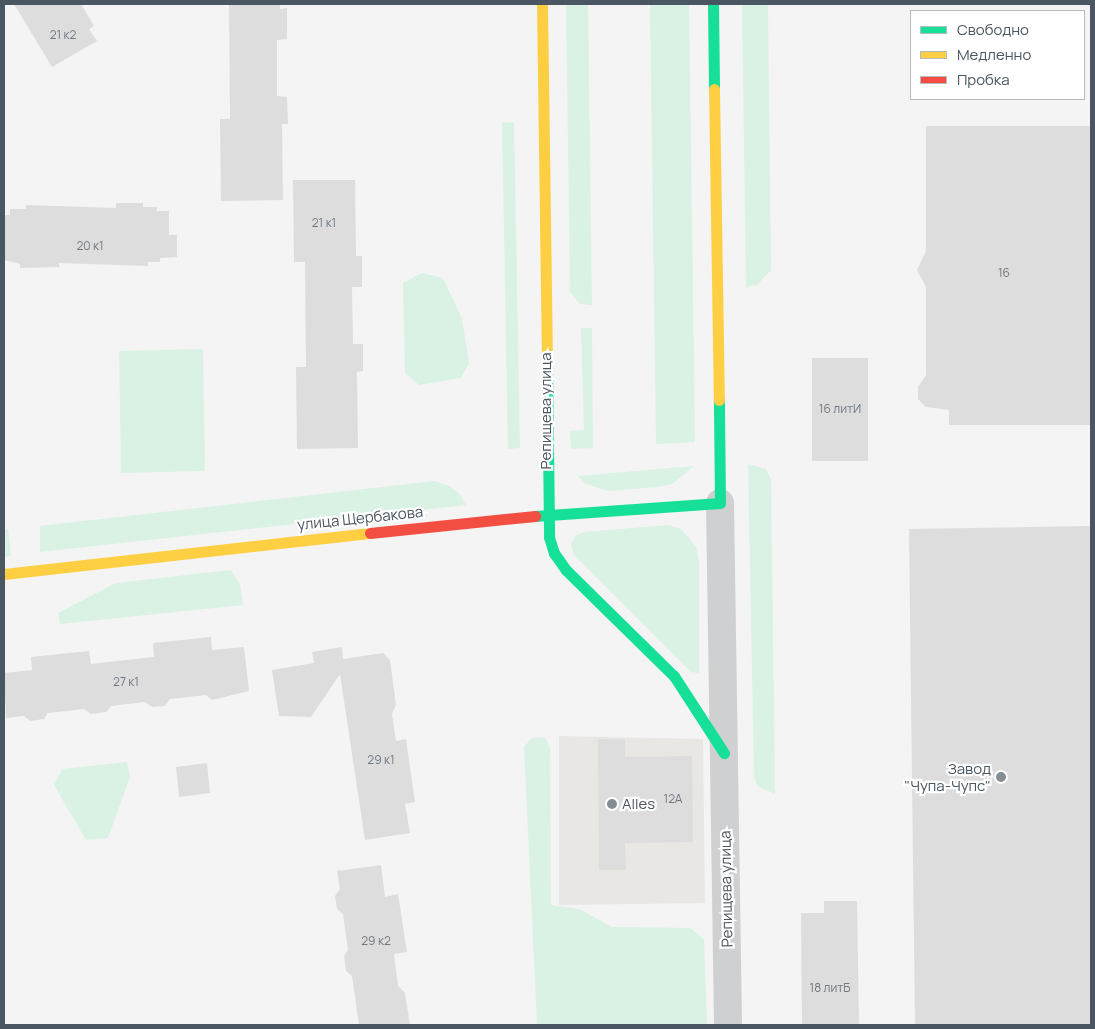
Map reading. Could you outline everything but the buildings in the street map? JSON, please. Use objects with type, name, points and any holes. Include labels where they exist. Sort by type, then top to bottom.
[{"type":"street","name":"Репищева улица","points":[[542,4],[547,515],[554,553],[566,570],[674,676],[724,753]]},
{"type":"street","name":"Репищева улица","points":[[713,4],[728,1025]]},
{"type":"street","name":"улица Щербакова","points":[[4,574],[547,515],[720,504]]},
{"type":"shaded area","points":[[559,736],[703,739],[705,903],[559,905]]},
{"type":"green space","points":[[566,4],[588,4],[592,305],[580,304],[570,292]]},
{"type":"green space","points":[[650,4],[689,4],[695,442],[656,444]]},
{"type":"green space","points":[[742,4],[768,4],[771,270],[757,285],[746,287]]},
{"type":"green space","points":[[514,122],[520,448],[508,449],[502,123]]},
{"type":"green space","points":[[422,273],[443,278],[462,319],[469,363],[461,378],[419,385],[405,373],[403,283]]},
{"type":"green space","points":[[581,328],[592,328],[593,448],[571,449],[570,431],[584,430]]},
{"type":"green space","points":[[203,349],[205,471],[121,473],[119,351]]},
{"type":"green space","points":[[748,464],[766,469],[771,479],[775,794],[757,786],[754,776]]},
{"type":"green space","points":[[694,466],[672,484],[658,487],[608,491],[586,484],[578,476]]},
{"type":"green space","points":[[435,481],[451,487],[460,494],[466,505],[40,552],[40,526]]},
{"type":"green space","points":[[668,525],[681,529],[696,547],[699,562],[699,673],[691,672],[574,555],[571,545],[575,536],[584,532]]},
{"type":"green space","points":[[8,529],[11,556],[4,557],[4,530]]},
{"type":"green space","points":[[231,570],[240,584],[243,605],[60,624],[58,613],[116,583]]},
{"type":"green space","points":[[545,737],[550,748],[551,905],[579,909],[612,927],[690,928],[704,939],[707,1025],[537,1025],[524,746],[533,738]]},
{"type":"green space","points":[[127,762],[130,777],[108,838],[86,840],[54,785],[62,769]]},
{"type":"traffic: fast","points":[[713,4],[714,89]]},
{"type":"traffic: fast","points":[[547,363],[549,537],[554,553],[566,570],[674,676],[724,753]]},
{"type":"traffic: fast","points":[[535,516],[720,503],[719,400]]},
{"type":"traffic: slow","points":[[542,4],[547,363]]},
{"type":"traffic: slow","points":[[714,89],[719,400]]},
{"type":"traffic: slow","points":[[4,574],[370,533]]},
{"type":"traffic: jam","points":[[370,533],[535,516]]},
{"type":"place","name":"Завод \"Чупа-Чупс\"","points":[[1001,777]]},
{"type":"place","name":"Alles","points":[[612,804]]}]
